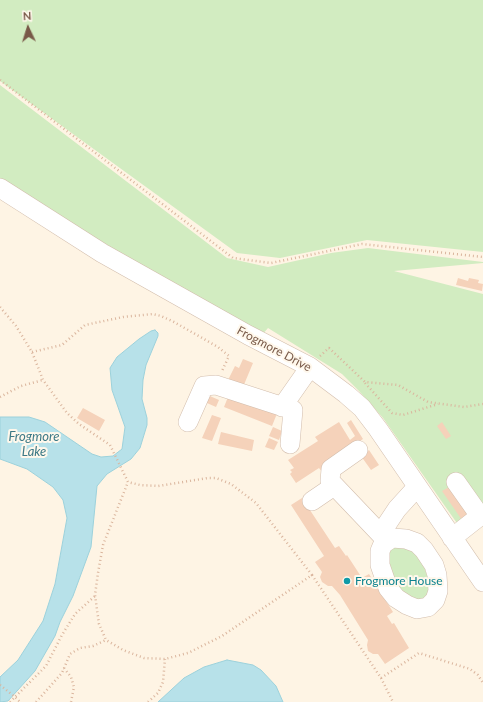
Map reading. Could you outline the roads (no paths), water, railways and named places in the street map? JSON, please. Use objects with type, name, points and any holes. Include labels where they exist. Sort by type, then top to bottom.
[{"type":"lane","name":"Frogmore Drive","points":[[0,188],[102,253],[248,336],[310,368],[333,384],[362,408],[378,428],[483,582]]},
{"type":"lane","points":[[282,407],[310,368]]},
{"type":"lane","points":[[188,422],[204,386],[216,385],[293,410],[290,444]]},
{"type":"lane","points":[[358,450],[331,469],[330,481],[387,541],[384,532],[385,527],[397,509],[417,487]]},
{"type":"lane","points":[[452,538],[480,516],[456,482]]},
{"type":"lane","points":[[312,501],[334,486]]},
{"type":"water","name":"Frogmore Lake","points":[[155,330],[158,333],[158,336],[146,365],[143,380],[142,399],[147,418],[147,425],[140,448],[131,459],[107,474],[97,486],[91,547],[73,596],[55,636],[35,671],[8,701],[0,702],[0,677],[18,660],[43,621],[55,584],[67,518],[63,500],[53,487],[27,469],[0,459],[0,417],[29,417],[45,422],[92,454],[101,457],[113,456],[122,449],[125,427],[112,390],[110,368],[117,357],[139,339]]},
{"type":"water","points":[[227,660],[253,665],[261,670],[276,686],[283,702],[158,702],[184,678],[204,667]]},
{"type":"place","name":"Frogmore House","points":[[347,581]]}]
